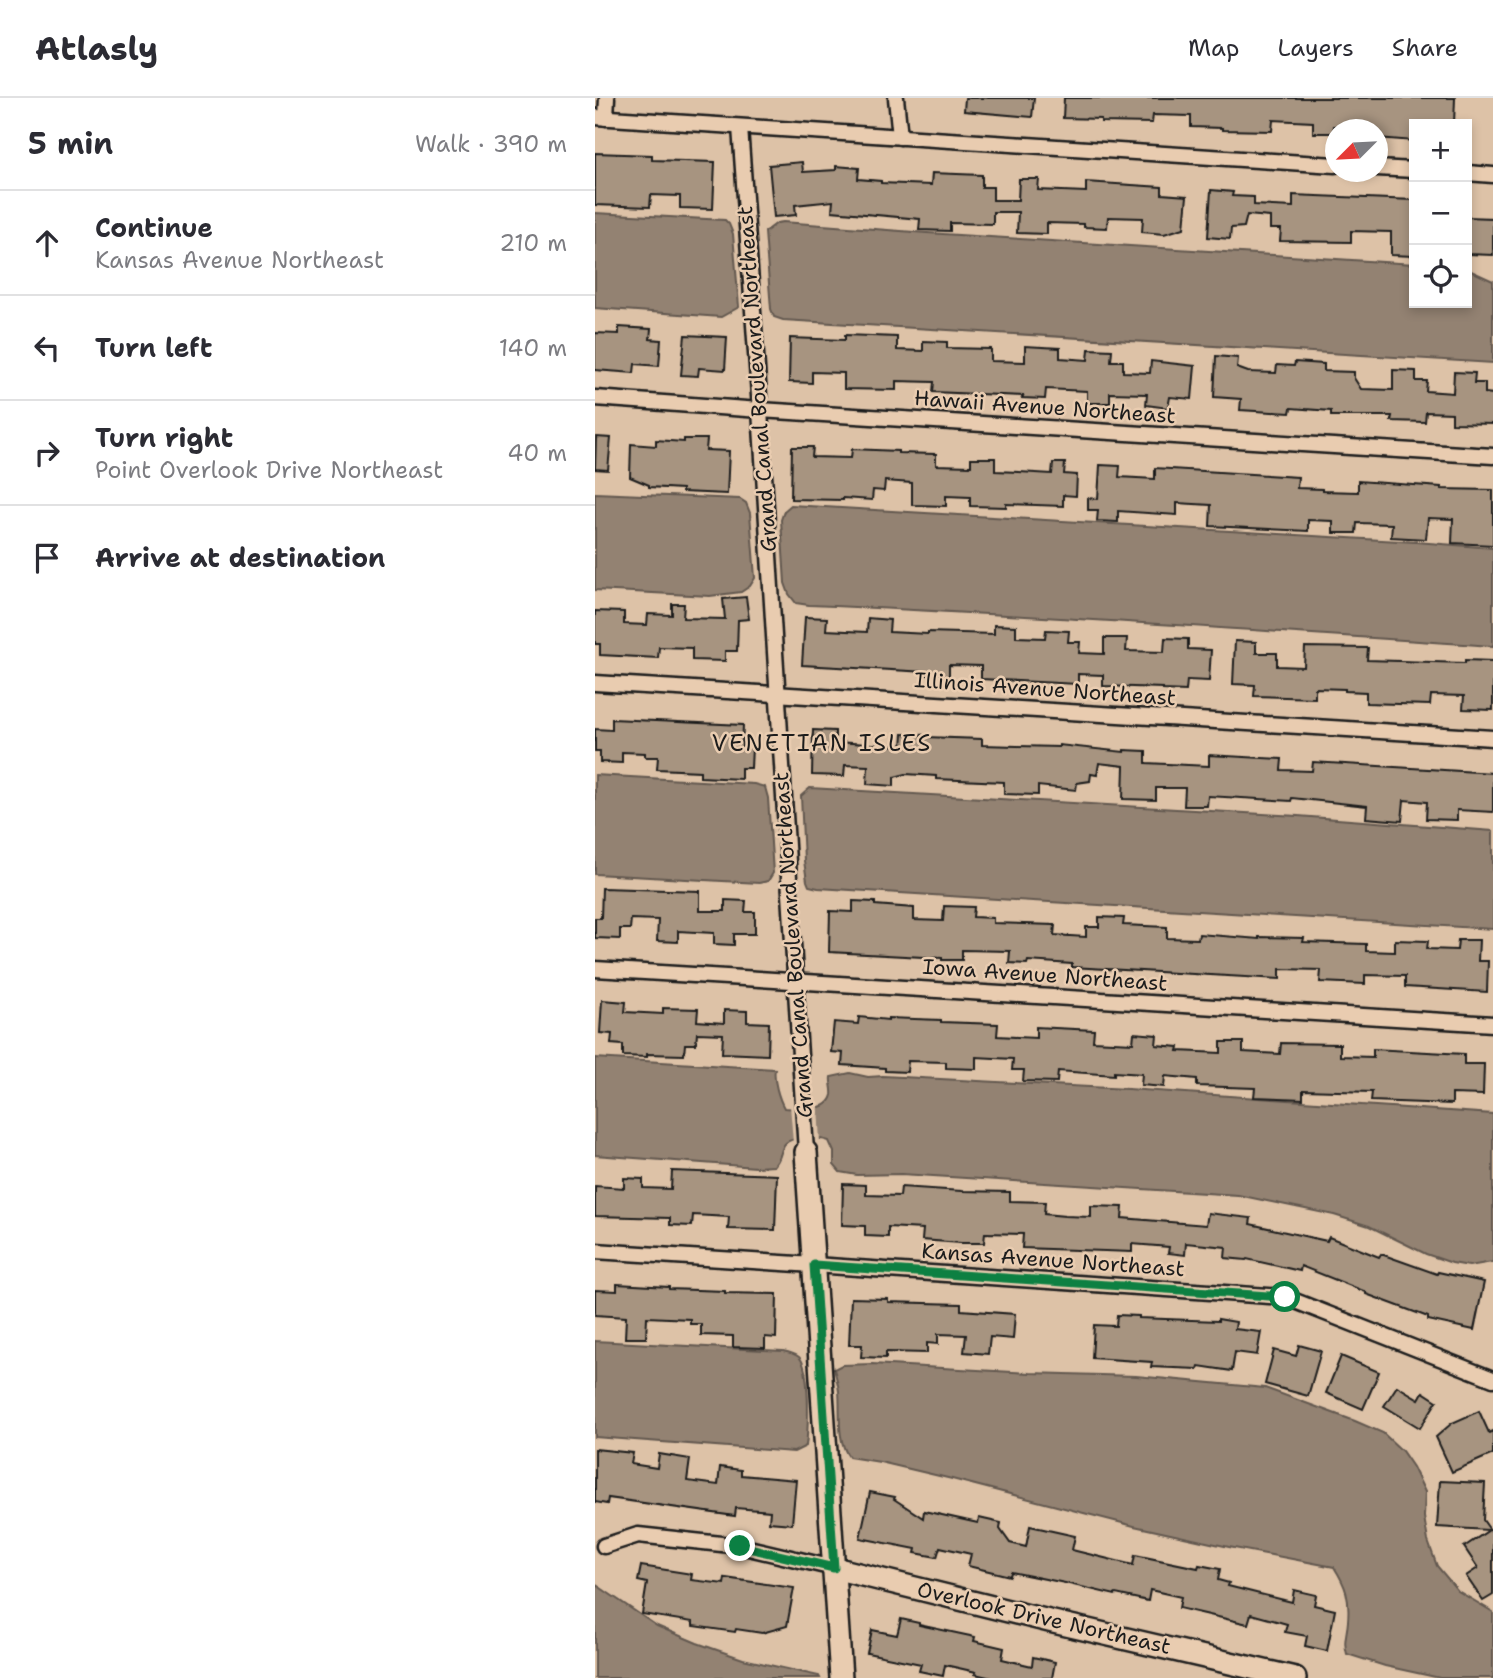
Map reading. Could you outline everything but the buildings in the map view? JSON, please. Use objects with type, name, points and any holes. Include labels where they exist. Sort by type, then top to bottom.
[{"type":"street","points":[[607,98],[600,117],[1325,164]]},
{"type":"street","points":[[896,98],[900,137]]},
{"type":"street","name":"Grand Canal Boulevard Northeast","points":[[740,127],[841,1678]]},
{"type":"street","points":[[1388,169],[1409,170]]},
{"type":"street","points":[[1472,173],[1493,175]]},
{"type":"street","name":"Hawaii Avenue Northeast","points":[[595,398],[1493,456]]},
{"type":"street","name":"Illinois Avenue Northeast","points":[[595,683],[1493,738]]},
{"type":"street","name":"Iowa Avenue Northeast","points":[[595,969],[1493,1024]]},
{"type":"street","name":"Kansas Avenue Northeast","points":[[595,1251],[1285,1297],[1493,1379]]},
{"type":"street","points":[[604,1546],[638,1535],[740,1546],[834,1568]]},
{"type":"street","name":"Overlook Drive Northeast","points":[[834,1568],[1295,1678]]},
{"type":"shaded area","points":[[595,213],[725,220],[733,234],[739,307],[721,317],[595,308]]},
{"type":"shaded area","points":[[777,223],[1409,264],[1409,308],[1472,308],[1472,271],[1493,281],[1493,363],[783,320],[774,317],[771,309],[765,232]]},
{"type":"shaded area","points":[[595,493],[740,499],[746,503],[750,513],[755,578],[750,586],[741,592],[710,596],[595,590]]},
{"type":"shaded area","points":[[791,505],[1493,548],[1493,646],[796,603],[785,583],[781,520],[784,511]]},
{"type":"shaded area","points":[[595,775],[754,784],[765,787],[773,873],[768,881],[759,883],[595,874]]},
{"type":"shaded area","points":[[810,788],[1298,816],[1493,831],[1493,929],[818,888],[809,886],[804,861],[801,796]]},
{"type":"shaded area","points":[[595,1058],[775,1069],[777,1089],[784,1108],[797,1109],[812,1109],[825,1105],[832,1095],[831,1077],[850,1073],[868,1077],[1128,1089],[1493,1114],[1493,1262],[1469,1266],[1452,1263],[1426,1254],[1369,1226],[1334,1215],[1238,1195],[840,1172],[834,1165],[834,1152],[829,1141],[819,1139],[805,1138],[787,1142],[774,1166],[756,1167],[595,1155]]},
{"type":"shaded area","points":[[595,1341],[783,1351],[796,1355],[803,1363],[807,1386],[806,1446],[794,1452],[595,1437]]},
{"type":"shaded area","points":[[872,1364],[1136,1376],[1265,1388],[1383,1433],[1402,1451],[1425,1492],[1424,1517],[1428,1541],[1437,1566],[1458,1591],[1493,1612],[1493,1678],[1440,1678],[1385,1666],[1347,1654],[1345,1641],[1348,1599],[1334,1567],[1134,1526],[952,1479],[849,1457],[842,1442],[839,1391],[834,1369],[842,1365]]},
{"type":"shaded area","points":[[595,1584],[657,1626],[697,1643],[743,1659],[820,1678],[595,1678]]},
{"type":"pier","points":[[818,1104],[820,1143],[793,1143],[790,1105]]},
{"type":"district","name":"VENETIAN ISLES","points":[[822,743]]},
{"type":"route","points":[[740,1546],[834,1568],[814,1265],[1285,1297]]}]
